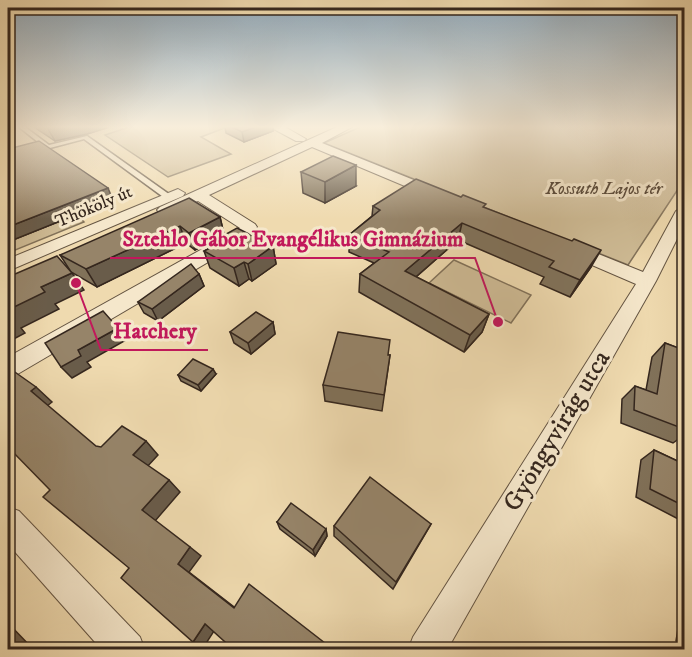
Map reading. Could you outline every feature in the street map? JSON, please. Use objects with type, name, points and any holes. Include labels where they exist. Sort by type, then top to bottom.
[{"type":"street","name":"Thököly út","points":[[8,265],[265,158]]},
{"type":"street","name":"Thököly út","points":[[8,279],[199,195],[273,158]]},
{"type":"street","points":[[347,158],[455,202]]},
{"type":"street","points":[[8,368],[243,235],[249,227],[199,195]]},
{"type":"street","name":"Gyöngyvirág utca","points":[[426,650],[647,281],[684,211]]},
{"type":"street","points":[[560,245],[647,281]]},
{"type":"street","points":[[8,522],[127,650]]},
{"type":"lane","points":[[114,158],[169,197]]},
{"type":"green space","points":[[139,158],[221,158],[168,177]]},
{"type":"green space","name":"Kossuth Lajos tér","points":[[361,158],[684,158],[684,180],[628,265]]},
{"type":"green space","points":[[77,214],[84,222],[8,253],[8,242]]},
{"type":"green space","points":[[454,260],[531,295],[511,323],[429,283]]},
{"type":"building","points":[[8,158],[63,158],[108,188],[8,227],[8,182],[14,179],[8,173]]},
{"type":"building","points":[[330,158],[337,158],[356,165],[325,182],[301,172]]},
{"type":"building","points":[[416,179],[461,197],[463,195],[486,204],[483,207],[601,250],[580,280],[549,267],[554,261],[462,223],[405,271],[489,314],[470,335],[360,274],[389,252],[349,235],[380,210],[373,206]]},
{"type":"building","points":[[189,198],[220,217],[189,233],[180,226],[86,269],[60,255]]},
{"type":"building","points":[[237,228],[273,246],[248,264],[244,262],[234,268],[204,251],[210,248],[206,245]]},
{"type":"building","points":[[57,256],[72,273],[41,287],[45,292],[8,310],[8,277]]},
{"type":"building","points":[[191,264],[199,274],[152,309],[138,302]]},
{"type":"building","points":[[103,311],[118,328],[78,350],[81,356],[61,367],[45,343]]},
{"type":"building","points":[[256,312],[273,322],[248,343],[230,332]]},
{"type":"building","points":[[338,332],[390,340],[384,395],[323,385]]},
{"type":"building","points":[[665,343],[684,350],[684,429],[634,410],[635,386],[657,394]]},
{"type":"building","points":[[193,359],[213,369],[198,385],[178,375]]},
{"type":"building","points":[[12,370],[36,387],[31,391],[96,446],[101,447],[122,426],[146,441],[133,455],[169,480],[142,510],[190,547],[178,564],[234,608],[249,584],[330,647],[329,650],[234,650],[205,624],[193,642],[121,578],[129,568],[43,497],[50,490],[8,447],[8,373]]},
{"type":"building","points":[[654,450],[684,464],[684,506],[650,489]]},
{"type":"building","points":[[370,477],[431,524],[396,582],[334,526]]},
{"type":"building","points":[[291,503],[326,529],[313,550],[277,522]]},
{"type":"building","points":[[511,644],[565,650],[512,650]]},
{"type":"place","name":"Hatchery","points":[[76,283]]},
{"type":"place","name":"Sztehlo Gábor Evangélikus Gimnázium","points":[[498,322]]}]
